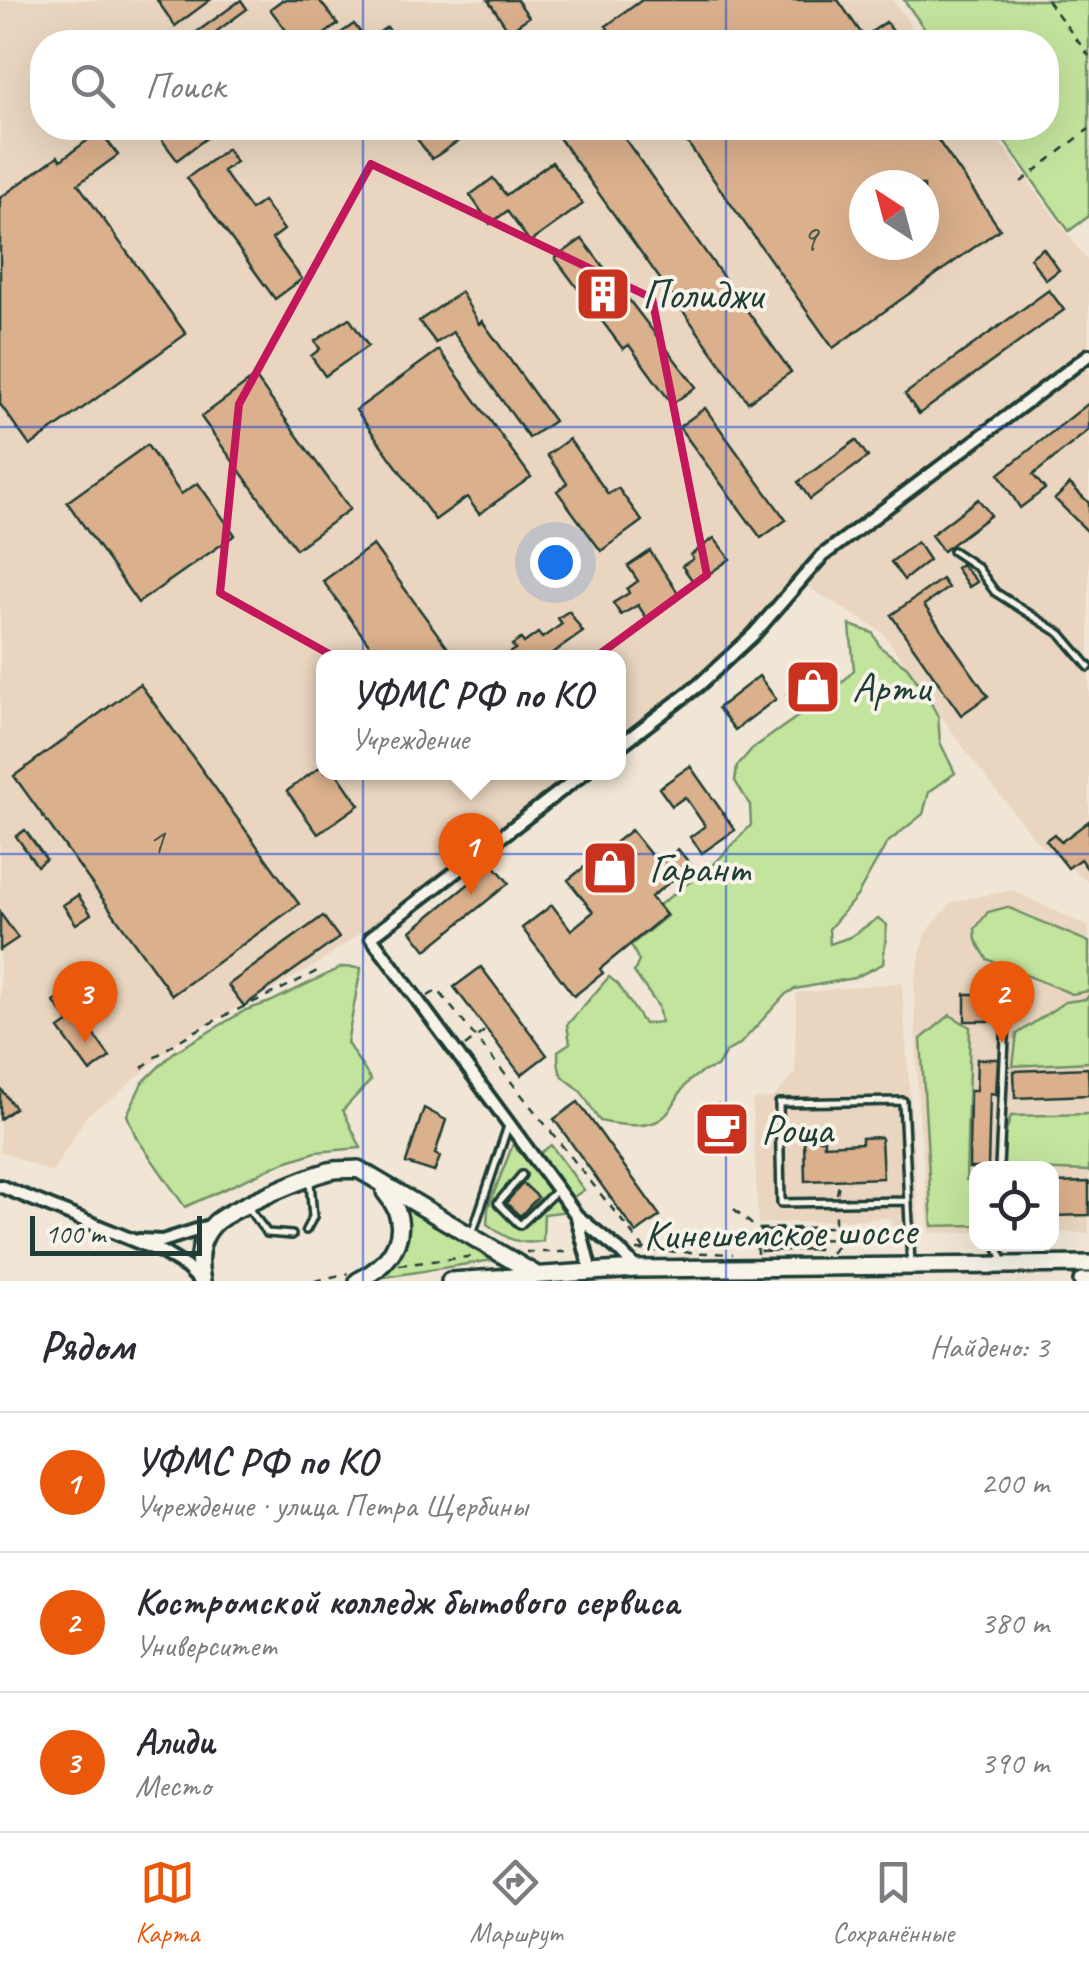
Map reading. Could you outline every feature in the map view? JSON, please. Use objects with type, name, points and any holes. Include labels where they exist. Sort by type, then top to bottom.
[{"type":"main road","points":[[201,1281],[200,1246],[215,1223],[332,1170],[358,1169],[535,1274]]},
{"type":"main road","points":[[356,1276],[384,1264],[399,1242],[401,1223],[394,1202],[376,1181]]},
{"type":"main road","name":"Кинешемское шоссе","points":[[450,1281],[637,1269],[1089,1264]]},
{"type":"street","points":[[626,740],[699,685],[754,634],[822,556],[1089,355]]},
{"type":"street","points":[[575,780],[371,937],[556,1190],[577,1216],[637,1269]]},
{"type":"street","points":[[0,1186],[174,1259],[201,1281]]},
{"type":"street","points":[[577,1216],[591,1272]]},
{"type":"street","points":[[131,1240],[162,1241],[215,1223]]},
{"type":"lane","points":[[953,551],[977,567],[994,592],[1062,634],[1089,667]]},
{"type":"lane","points":[[999,1161],[1007,995]]},
{"type":"lane","points":[[907,1201],[781,1203],[779,1103],[903,1102],[912,1268]]},
{"type":"lane","points":[[471,1237],[508,1126]]},
{"type":"lane","points":[[522,1175],[498,1203],[520,1226],[556,1190]]},
{"type":"lane","points":[[306,1230],[313,1217],[310,1179]]},
{"type":"lane","points":[[246,1206],[267,1233],[292,1235]]},
{"type":"lane","points":[[999,1251],[1004,1263]]},
{"type":"path","points":[[1047,0],[1089,56]]},
{"type":"path","points":[[1021,182],[1089,129]]},
{"type":"path","points":[[142,1068],[220,1020],[318,971]]},
{"type":"path","points":[[418,1002],[438,990],[646,1251]]},
{"type":"path","points":[[456,1054],[487,1029]]},
{"type":"path","points":[[830,1253],[836,1247],[835,1202],[840,1180]]},
{"type":"path","points":[[734,1209],[757,1228],[835,1227]]},
{"type":"path","points":[[757,1228],[758,1255]]},
{"type":"path","points":[[757,1242],[836,1239]]},
{"type":"path","points":[[520,1250],[530,1254],[587,1252]]},
{"type":"path","points":[[619,1250],[740,1254]]},
{"type":"path","points":[[393,1264],[406,1266],[484,1254]]},
{"type":"path","points":[[316,1281],[356,1276]]},
{"type":"highlighted area","points":[[371,164],[652,298],[707,575],[483,740],[220,593],[239,404]]},
{"type":"shaded area","points":[[0,0],[893,0],[914,30],[30,30],[30,140],[998,140],[1089,263],[1089,883],[1037,842],[975,764],[882,632],[794,579],[749,630],[692,682],[626,734],[626,650],[316,650],[316,780],[567,780],[312,968],[181,1038],[117,1095],[88,1114],[52,1173],[0,1151]]},
{"type":"shaded area","points":[[1012,890],[1089,927],[1089,1233],[1059,1232],[1059,1161],[969,1161],[969,1232],[929,1233],[918,1103],[914,983],[925,934],[952,902]]},
{"type":"shaded area","points":[[902,982],[919,1228],[896,1229],[889,1218],[758,1224],[752,1100],[774,1097],[795,1073],[796,993]]},
{"type":"green space","points":[[904,0],[1089,0],[1089,216],[1069,231],[1004,140],[1059,140],[1059,30],[925,30]]},
{"type":"green space","points":[[850,625],[873,633],[880,647],[907,667],[938,716],[940,742],[955,773],[929,792],[923,814],[887,843],[857,896],[829,929],[830,944],[850,937],[878,918],[887,925],[883,964],[854,978],[786,994],[740,1044],[726,1052],[717,1067],[698,1074],[672,1108],[651,1124],[600,1121],[581,1092],[561,1073],[558,1051],[570,1043],[567,1025],[609,977],[618,984],[644,1024],[661,1022],[658,1006],[634,972],[639,961],[631,945],[667,916],[659,905],[715,863],[751,825],[750,805],[735,781],[737,766],[752,749],[835,690],[854,670]]},
{"type":"green space","points":[[1007,907],[1089,942],[1089,991],[1072,994],[987,959],[976,940],[975,929],[988,912]]},
{"type":"green space","points":[[342,967],[361,968],[347,1043],[371,1080],[343,1110],[361,1148],[316,1152],[282,1163],[185,1207],[136,1137],[127,1115],[142,1083],[173,1053],[246,1010]]},
{"type":"green space","points":[[1089,995],[1089,1062],[1013,1066],[1017,1034],[1065,1002]]},
{"type":"green space","points":[[950,1015],[970,1027],[966,1180],[969,1225],[932,1226],[921,1039]]},
{"type":"green space","points":[[1089,1114],[1089,1171],[1059,1170],[1059,1161],[996,1161],[1011,1116]]},
{"type":"green space","points":[[513,1144],[568,1211],[544,1214],[543,1241],[513,1240],[487,1224],[488,1208]]},
{"type":"green space","points":[[551,1145],[584,1190],[572,1198],[539,1154]]},
{"type":"green space","points":[[406,1205],[493,1260],[379,1278],[403,1245]]},
{"type":"building","points":[[157,0],[210,0],[175,26]]},
{"type":"building","points":[[241,0],[247,9],[218,30],[200,30]]},
{"type":"building","points":[[282,0],[319,0],[338,24],[330,30],[286,30],[270,9]]},
{"type":"building","points":[[488,0],[517,0],[529,17],[508,30]]},
{"type":"building","points":[[642,0],[838,0],[859,30],[609,30],[606,26]]},
{"type":"building","points":[[886,22],[892,30],[874,30]]},
{"type":"building","points":[[88,140],[107,140],[118,155],[78,184],[186,334],[30,446],[0,404],[0,198],[58,156],[61,160]]},
{"type":"building","points":[[162,140],[204,140],[177,160]]},
{"type":"building","points":[[418,140],[460,140],[432,159]]},
{"type":"building","points":[[561,140],[626,140],[791,372],[748,402]]},
{"type":"building","points":[[686,140],[938,140],[1000,229],[833,348]]},
{"type":"building","points":[[227,149],[236,162],[223,171],[251,210],[263,201],[284,230],[272,239],[302,279],[275,299],[187,178]]},
{"type":"building","points":[[552,162],[583,204],[530,242],[507,211],[490,224],[470,195],[493,178],[506,195]]},
{"type":"building","name":"Полиджи","points":[[582,239],[696,387],[672,404],[629,345],[623,349],[555,258]]},
{"type":"building","points":[[1043,248],[1059,270],[1046,280],[1030,258]]},
{"type":"building","points":[[1049,290],[1064,310],[919,414],[905,394]]},
{"type":"building","points":[[461,292],[479,324],[482,321],[554,421],[529,438],[453,332],[436,343],[419,321]]},
{"type":"building","points":[[349,318],[368,346],[325,376],[311,356],[320,349],[315,341]]},
{"type":"building","points":[[439,350],[531,477],[479,514],[467,497],[435,520],[356,410]]},
{"type":"building","points":[[255,377],[350,509],[296,549],[201,417]]},
{"type":"building","points":[[1089,403],[1089,430],[1033,475],[1045,489],[1020,508],[999,474]]},
{"type":"building","points":[[705,408],[786,520],[761,538],[679,427]]},
{"type":"building","points":[[569,439],[608,494],[618,488],[642,521],[601,551],[557,491],[567,483],[547,455]]},
{"type":"building","points":[[856,440],[868,457],[810,499],[798,482]]},
{"type":"building","points":[[147,445],[181,494],[198,483],[235,535],[138,603],[67,502]]},
{"type":"building","points":[[1070,484],[1089,503],[1089,533],[1055,499]]},
{"type":"building","points":[[978,499],[991,515],[943,551],[931,535]]},
{"type":"building","points":[[714,538],[730,559],[695,584],[682,566]]},
{"type":"building","points":[[917,542],[929,560],[904,580],[891,562]]},
{"type":"building","points":[[373,545],[449,650],[373,650],[323,581]]},
{"type":"building","points":[[650,551],[680,596],[647,619],[638,605],[621,615],[613,603],[629,593],[627,589],[638,581],[628,566]]},
{"type":"building","points":[[961,564],[977,582],[969,587],[956,568]]},
{"type":"building","points":[[942,579],[948,588],[924,605],[988,696],[961,715],[891,615]]},
{"type":"building","points":[[569,611],[583,632],[557,650],[514,650],[512,645],[521,639],[524,643],[538,633],[542,638],[562,624],[558,618]]},
{"type":"building","name":"Арти","points":[[828,664],[840,680],[799,710],[787,694]]},
{"type":"building","points":[[759,676],[776,699],[735,730],[718,708]]},
{"type":"building","points":[[140,684],[299,904],[172,995],[14,776]]},
{"type":"building","points":[[690,766],[735,830],[702,853],[690,837],[705,826],[685,797],[672,806],[659,788]]},
{"type":"building","points":[[316,770],[316,780],[342,780],[359,805],[318,834],[287,791]]},
{"type":"building","points":[[1089,821],[1089,871],[1080,859],[1068,868],[1046,840],[1054,834],[1061,842]]},
{"type":"building","points":[[25,830],[46,859],[37,866],[16,836]]},
{"type":"building","points":[[631,830],[659,865],[678,849],[691,865],[651,897],[666,915],[600,969],[603,973],[574,996],[522,928],[552,905],[571,930],[593,912],[568,880]]},
{"type":"building","points":[[493,864],[509,883],[426,950],[411,931]]},
{"type":"building","points":[[78,895],[91,914],[76,924],[63,905]]},
{"type":"building","points":[[0,913],[18,938],[0,950]]},
{"type":"building","points":[[323,916],[339,938],[244,1006],[228,985]]},
{"type":"building","points":[[481,967],[547,1055],[521,1075],[454,987]]},
{"type":"building","points":[[64,994],[110,1057],[90,1072],[59,1029],[69,1022],[54,1002]]},
{"type":"building","points":[[965,994],[992,994],[992,1021],[965,1021]]},
{"type":"building","points":[[977,1059],[998,1059],[996,1094],[990,1093],[988,1161],[969,1161],[970,1091],[976,1091]]},
{"type":"building","points":[[1088,1068],[1089,1095],[1015,1098],[1014,1071]]},
{"type":"building","points":[[0,1088],[15,1108],[0,1119]]},
{"type":"building","points":[[578,1102],[660,1216],[636,1233],[554,1119]]},
{"type":"building","name":"Роща","points":[[718,1104],[745,1138],[725,1153],[699,1120]]},
{"type":"building","points":[[424,1108],[446,1120],[435,1154],[440,1157],[434,1172],[406,1163]]},
{"type":"building","points":[[881,1137],[883,1178],[805,1181],[804,1139],[824,1139],[824,1145],[862,1143],[862,1138]]},
{"type":"building","points":[[1089,1182],[1089,1215],[1059,1216],[1059,1183]]},
{"type":"building","points":[[523,1183],[538,1197],[520,1216],[506,1203]]},
{"type":"building","points":[[816,1229],[817,1249],[761,1251],[761,1231]]},
{"type":"place","name":"Полиджи","points":[[603,294]]},
{"type":"place","name":"Арти","points":[[813,687]]},
{"type":"place","name":"Гарант","points":[[610,868]]},
{"type":"place","name":"УФМС РФ по КО","points":[[471,895]]},
{"type":"place","name":"Алиди","points":[[85,1043]]},
{"type":"place","name":"Костромской колледж бытового сервиса","points":[[1002,1043]]},
{"type":"place","name":"Роща","points":[[722,1129]]}]
